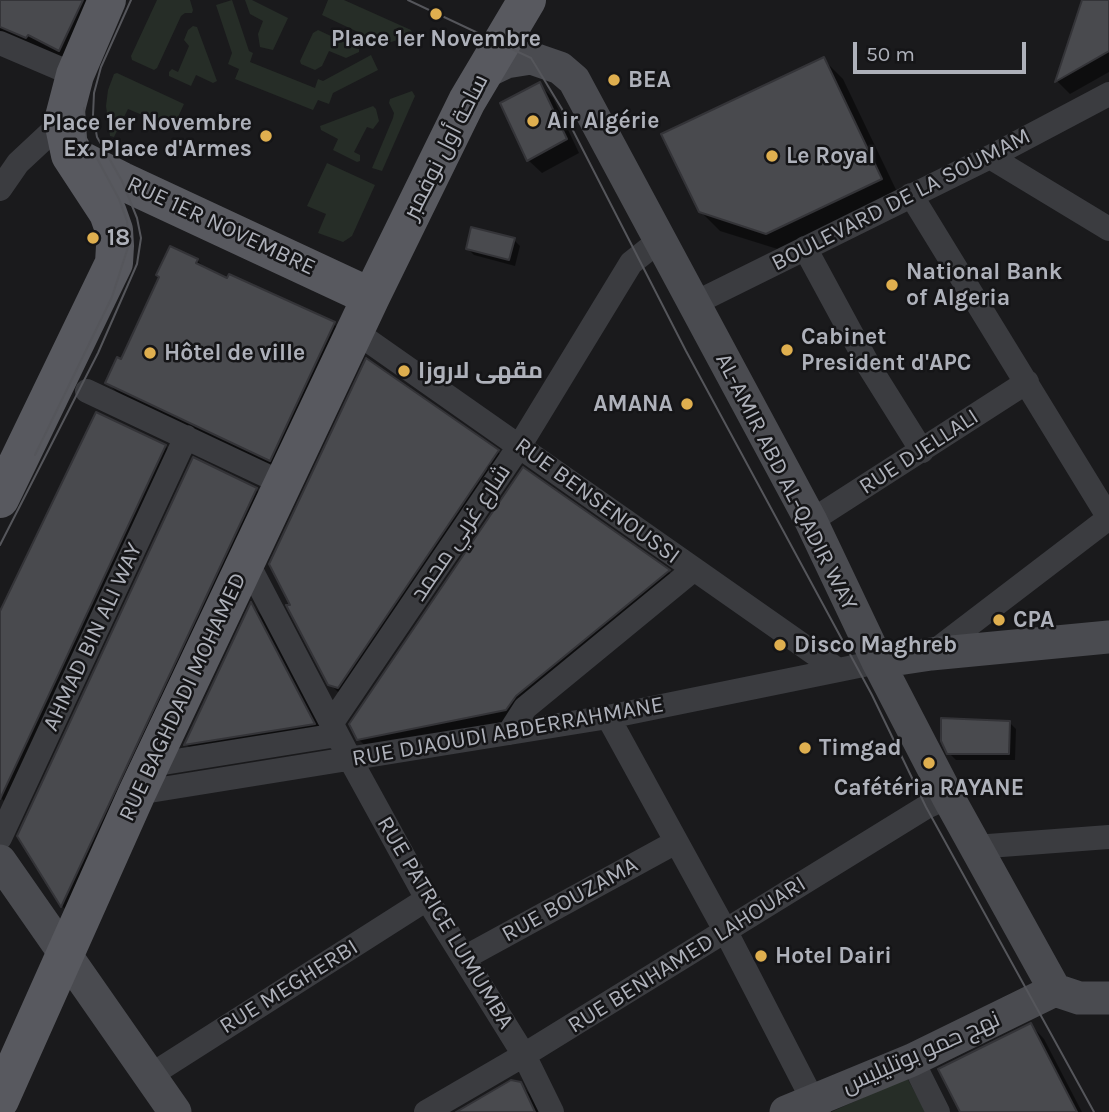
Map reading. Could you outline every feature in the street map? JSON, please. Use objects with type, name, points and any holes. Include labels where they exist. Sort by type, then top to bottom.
[{"type":"main road","points":[[0,499],[114,263],[114,230],[108,213],[67,138],[75,75],[107,0]]},
{"type":"main road","name":"ساحة أول نوفمبر","points":[[372,297],[467,101],[527,0]]},
{"type":"main road","name":"AL-AMIR ABD AL-QADIR WAY","points":[[483,73],[518,59],[542,60],[559,68],[574,80],[811,522],[878,662],[948,797],[1055,990]]},
{"type":"main road","name":"RUE 1ER NOVEMBRE","points":[[67,138],[134,187],[372,297]]},
{"type":"main road","name":"RUE BAGHDADI MOHAMED","points":[[0,1100],[144,779],[372,297]]},
{"type":"main road","points":[[878,662],[931,654],[1109,638]]},
{"type":"main road","points":[[0,861],[175,1112]]},
{"type":"main road","points":[[1055,990],[1079,998],[1109,998]]},
{"type":"main road","name":"نهج حمو بوتليليس","points":[[806,1108],[1055,990]]},
{"type":"street","points":[[0,43],[75,75]]},
{"type":"street","name":"BOULEVARD DE LA SOUMAM","points":[[693,304],[990,157],[1109,94]]},
{"type":"street","points":[[0,189],[9,157],[67,138]]},
{"type":"street","points":[[990,157],[1109,229]]},
{"type":"street","points":[[911,195],[1109,518],[931,654]]},
{"type":"street","name":"شارع غربي محمد","points":[[334,729],[520,446],[631,263],[660,240]]},
{"type":"street","points":[[805,248],[870,368],[922,451]]},
{"type":"street","name":"RUE BENSENOUSSI","points":[[356,331],[838,670]]},
{"type":"street","name":"RUE DJELLALI","points":[[811,522],[1027,382]]},
{"type":"street","points":[[87,391],[284,484]]},
{"type":"street","name":"AHMAD BIN ALI WAY","points":[[0,838],[186,437]]},
{"type":"street","name":"RUE PATRICE LUMUMBA","points":[[247,562],[427,899],[524,1055],[552,1112]]},
{"type":"street","points":[[509,733],[525,708],[693,570]]},
{"type":"street","name":"RUE DJAOUDI ABDERRAHMANE","points":[[144,779],[350,759],[608,716],[878,662]]},
{"type":"street","points":[[608,716],[726,932],[806,1108]]},
{"type":"street","points":[[144,779],[334,729]]},
{"type":"street","name":"RUE BENHAMED LAHOUARI","points":[[425,1112],[524,1055],[926,807],[948,797]]},
{"type":"street","points":[[975,847],[1109,837]]},
{"type":"street","name":"RUE BOUZAMA","points":[[464,958],[676,842]]},
{"type":"street","name":"RUE MEGHERBI","points":[[151,1075],[427,899]]},
{"type":"street","points":[[912,1060],[938,1112]]},
{"type":"shaded area","points":[[157,0],[190,0],[193,10],[192,13],[181,16],[154,70],[132,60],[131,56]]},
{"type":"shaded area","points":[[232,0],[249,51],[253,53],[250,62],[315,88],[318,79],[323,81],[371,55],[378,70],[333,93],[329,104],[318,100],[313,110],[235,79],[239,69],[228,64],[232,53],[216,5]]},
{"type":"shaded area","points":[[245,0],[252,0],[288,18],[273,50],[260,47],[258,34],[263,21],[250,14]]},
{"type":"shaded area","points":[[328,0],[344,0],[411,30],[413,35],[381,43],[322,15]]},
{"type":"shaded area","points":[[193,26],[197,27],[217,81],[213,83],[196,75],[191,86],[169,76],[172,69],[178,72],[189,46],[184,40]]},
{"type":"shaded area","points":[[318,30],[359,49],[359,52],[346,58],[329,51],[322,66],[315,70],[301,64],[313,33]]},
{"type":"shaded area","points":[[117,73],[184,104],[173,128],[128,109],[114,137],[110,136],[106,106],[108,90],[114,74]]},
{"type":"shaded area","points":[[412,91],[415,96],[382,171],[372,168],[393,118],[390,99]]},
{"type":"shaded area","points":[[373,106],[379,121],[373,129],[367,127],[354,152],[360,155],[360,161],[333,150],[338,139],[321,130],[320,126]]},
{"type":"shaded area","points":[[327,163],[375,185],[352,236],[343,242],[318,233],[326,214],[307,206]]},
{"type":"shaded area","points":[[907,1078],[926,1112],[831,1112]]},
{"type":"building","points":[[0,0],[83,0],[59,51],[28,35],[26,38],[0,27]]},
{"type":"building","points":[[1082,0],[1109,0],[1109,51],[1055,82]]},
{"type":"building","name":"Le Royal","points":[[824,57],[882,179],[766,234],[699,212],[661,134]]},
{"type":"building","name":"Air Algérie","points":[[540,82],[567,139],[527,161],[500,103]]},
{"type":"building","points":[[471,227],[515,238],[509,260],[466,249]]},
{"type":"building","name":"Hôtel de ville","points":[[170,246],[198,259],[196,263],[227,278],[229,274],[335,322],[270,461],[105,383],[117,357],[121,359],[159,277],[156,275]]},
{"type":"building","points":[[366,358],[499,450],[338,688],[328,685],[286,605],[290,605],[269,564]]},
{"type":"building","points":[[96,412],[166,445],[0,799],[0,611]]},
{"type":"building","points":[[193,457],[257,488],[61,907],[17,836]]},
{"type":"building","points":[[523,467],[670,570],[516,696],[506,710],[357,740],[349,724]]},
{"type":"building","points":[[251,602],[315,724],[184,745]]},
{"type":"building","points":[[941,718],[1010,721],[1009,754],[947,754],[941,741]]},
{"type":"building","points":[[1031,1023],[1077,1112],[960,1112],[938,1069]]},
{"type":"building","points":[[511,1080],[521,1082],[535,1112],[456,1112]]},
{"type":"tram line","points":[[0,545],[98,353],[137,264],[141,238],[137,218],[122,181],[97,137],[93,115],[94,93],[101,67],[131,0]]},
{"type":"tram line","points":[[408,0],[531,58],[562,109],[686,351],[872,695],[926,807],[1094,1112]]},
{"type":"tram line","points":[[35,455],[112,297],[129,244],[127,221],[119,199],[86,138],[84,108]]},
{"type":"place","name":"Place 1er Novembre","points":[[436,14]]},
{"type":"place","name":"BEA","points":[[614,80]]},
{"type":"place","name":"Air Algérie","points":[[533,121]]},
{"type":"place","name":"Place 1er Novembre Ex. Place d'Armes","points":[[266,136]]},
{"type":"place","name":"Le Royal","points":[[772,156]]},
{"type":"place","name":"18","points":[[93,238]]},
{"type":"place","name":"National Bank of Algeria","points":[[892,285]]},
{"type":"place","name":"Cabinet President d'APC","points":[[787,350]]},
{"type":"place","name":"Hôtel de ville","points":[[150,353]]},
{"type":"place","name":"مقهى لاروزا","points":[[404,371]]},
{"type":"place","name":"AMANA","points":[[687,404]]},
{"type":"place","name":"CPA","points":[[999,620]]},
{"type":"place","name":"Disco Maghreb","points":[[780,645]]},
{"type":"place","name":"Timgad","points":[[805,748]]},
{"type":"place","name":"Cafétéria RAYANE","points":[[929,763]]},
{"type":"place","name":"Hotel Dairi","points":[[761,956]]}]
